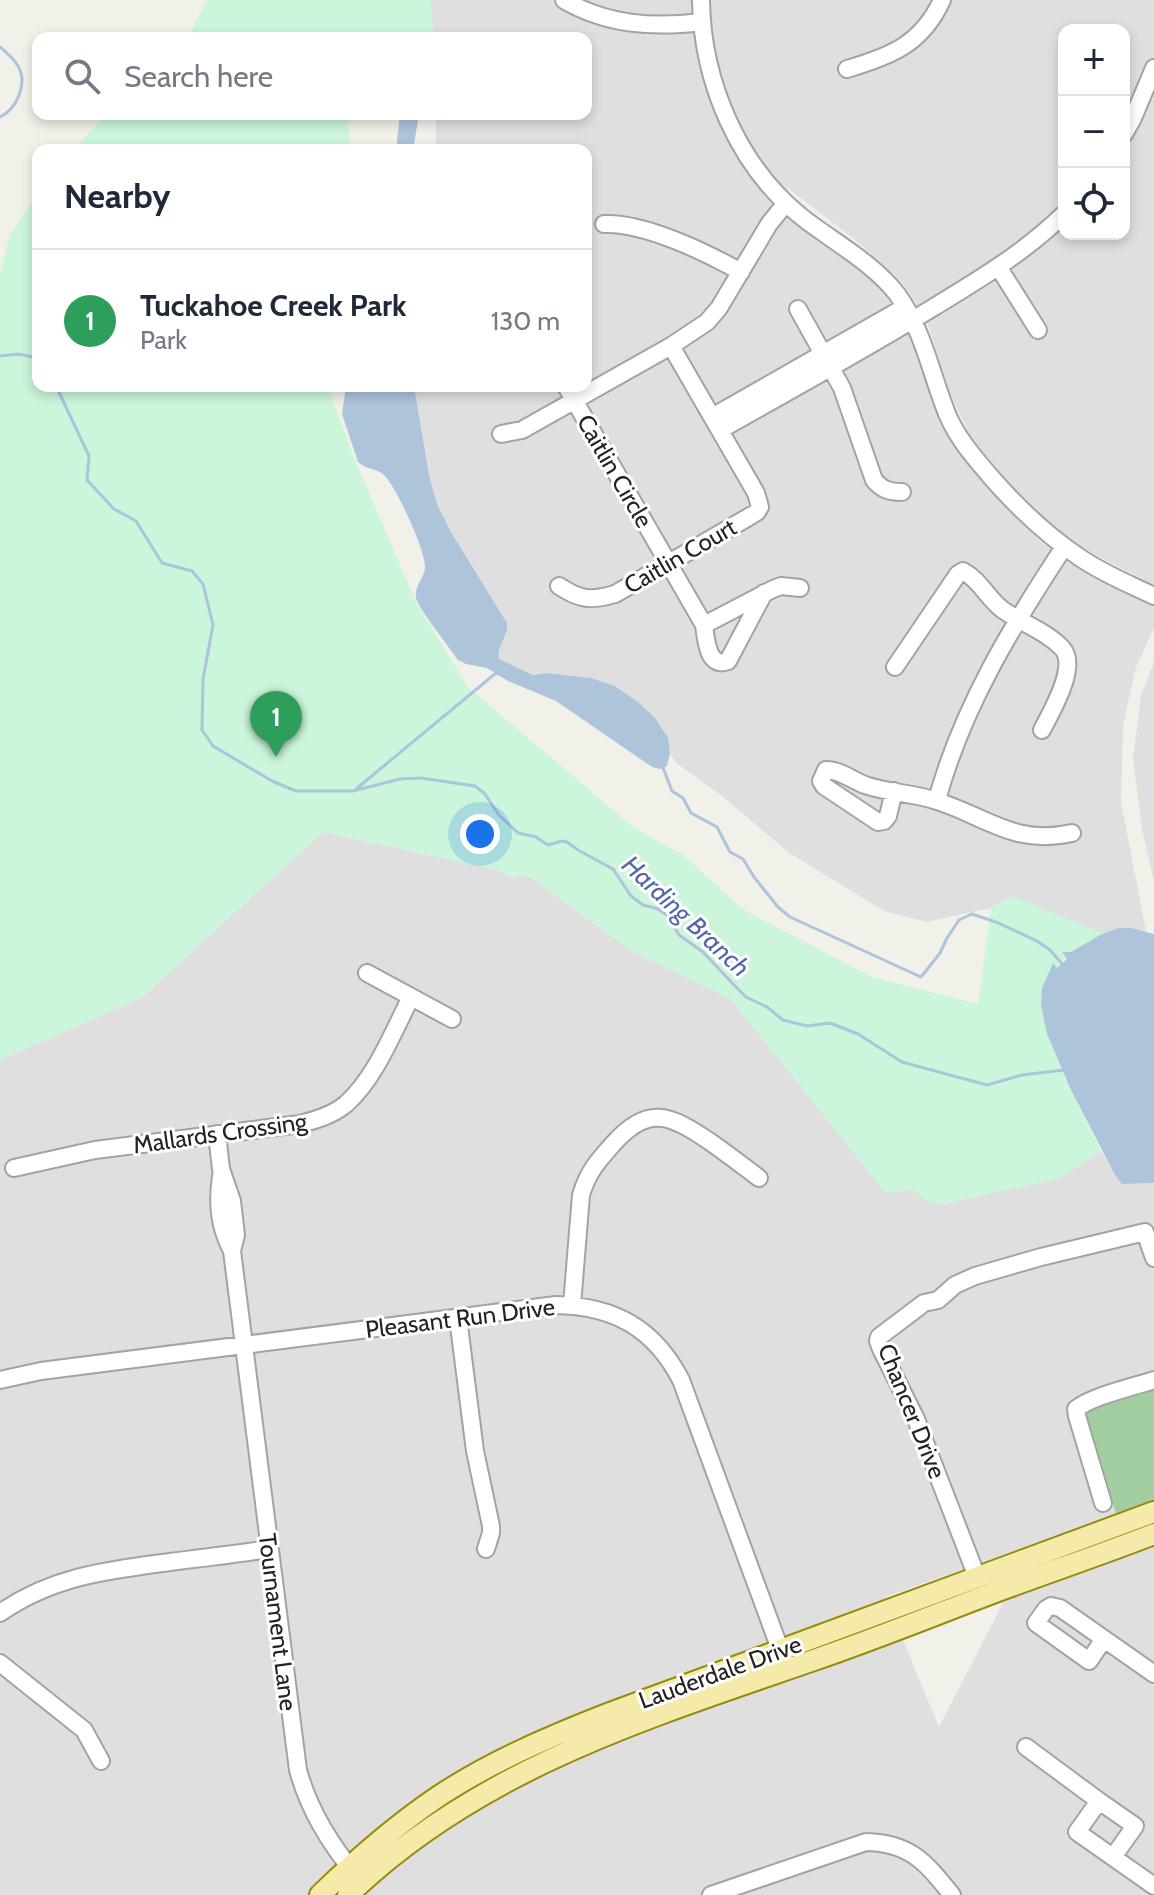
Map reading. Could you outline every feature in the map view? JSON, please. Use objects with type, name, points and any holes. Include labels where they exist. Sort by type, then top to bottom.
[{"type":"main road","name":"Lauderdale Drive","points":[[784,1660],[977,1577],[1154,1512]]},
{"type":"main road","name":"Lauderdale Drive","points":[[320,1895],[353,1881],[396,1827],[438,1797],[504,1758],[567,1729],[784,1660],[1154,1534]]},
{"type":"street","points":[[564,0],[579,9],[619,22],[670,26],[701,22]]},
{"type":"street","points":[[701,0],[701,22],[710,69],[730,123],[757,169],[786,203],[867,266],[896,293],[925,347],[950,420],[967,449],[1036,525],[1081,559],[1154,596]]},
{"type":"street","points":[[847,69],[888,56],[908,44],[932,18],[942,0]]},
{"type":"street","points":[[1130,126],[1148,102],[1154,68]]},
{"type":"street","points":[[592,383],[671,346],[707,322],[719,308],[769,224],[786,203]]},
{"type":"street","points":[[716,424],[909,313],[999,268],[1058,219]]},
{"type":"street","points":[[604,224],[631,226],[675,241],[741,272]]},
{"type":"street","points":[[999,268],[1038,330]]},
{"type":"street","points":[[798,309],[842,388],[874,480],[886,491],[902,492]]},
{"type":"street","name":"Caitlin Court","points":[[559,586],[573,596],[599,599],[615,594],[757,512],[760,507],[756,493],[671,346]]},
{"type":"street","points":[[501,434],[522,430],[570,393]]},
{"type":"street","name":"Caitlin Circle","points":[[570,393],[704,625],[706,641],[716,663],[728,661],[764,593]]},
{"type":"street","points":[[937,800],[944,772],[969,710],[1017,620],[1064,547]]},
{"type":"street","points":[[895,667],[963,571],[972,576],[1000,608],[1054,641],[1066,654],[1062,690],[1042,730]]},
{"type":"street","points":[[704,625],[781,586],[800,588]]},
{"type":"street","points":[[894,791],[888,816],[878,822],[821,781],[826,770],[835,770],[868,786],[894,791],[937,800],[1023,835],[1056,837],[1072,833]]},
{"type":"street","points":[[367,973],[452,1019]]},
{"type":"street","name":"Mallards Crossing","points":[[14,1168],[95,1150],[316,1120],[346,1103],[371,1073],[411,997]]},
{"type":"street","points":[[572,1305],[581,1195],[586,1180],[592,1168],[636,1123],[653,1118],[675,1121],[737,1160],[759,1178]]},
{"type":"street","name":"Tournament Lane","points":[[217,1134],[221,1169],[232,1201],[236,1235],[232,1251],[298,1770],[317,1822],[353,1881]]},
{"type":"street","name":"Chancer Drive","points":[[977,1577],[925,1440],[881,1349],[879,1337],[924,1303],[938,1300],[955,1285],[1041,1257],[1145,1232],[1154,1258]]},
{"type":"street","name":"Pleasant Run Drive","points":[[0,1380],[41,1371],[556,1305],[604,1311],[636,1326],[652,1339],[675,1368],[784,1660]]},
{"type":"street","points":[[458,1318],[475,1451],[491,1526],[486,1549]]},
{"type":"street","points":[[1103,1503],[1076,1409],[1154,1380]]},
{"type":"street","points":[[0,1613],[33,1593],[77,1576],[269,1549]]},
{"type":"street","points":[[1104,1639],[1154,1674]]},
{"type":"street","points":[[0,1663],[84,1730],[101,1761]]},
{"type":"street","points":[[1026,1747],[1135,1826],[1113,1857]]},
{"type":"street","points":[[1099,1801],[1077,1832],[1154,1886]]},
{"type":"street","points":[[711,1895],[866,1842],[889,1844],[920,1859],[952,1895]]},
{"type":"shaded area","points":[[431,0],[1154,0],[1154,585],[1076,545],[1024,500],[971,438],[949,391],[929,328],[912,296],[897,277],[789,189],[767,213],[786,215],[868,277],[892,304],[910,333],[939,422],[959,453],[1012,514],[1070,563],[1154,606],[1154,628],[1136,667],[1123,725],[1121,802],[1146,931],[1132,928],[1104,934],[1011,897],[991,908],[926,922],[884,911],[788,852],[722,796],[675,762],[667,738],[638,702],[615,686],[591,678],[547,673],[533,675],[499,659],[497,651],[506,635],[507,623],[437,504],[415,392],[592,392],[592,144],[436,144],[436,120],[592,120],[592,32],[433,32]]},
{"type":"shaded area","points":[[1154,662],[1154,881],[1142,830],[1133,759],[1141,695]]},
{"type":"shaded area","points":[[323,832],[498,870],[512,878],[526,874],[632,951],[731,999],[886,1192],[914,1189],[924,1199],[1059,1178],[1101,1151],[1122,1184],[1154,1183],[1154,1501],[885,1597],[939,1727],[1007,1595],[1154,1540],[1154,1895],[0,1895],[0,1060],[141,998]]},
{"type":"green space","points":[[207,0],[431,0],[433,32],[189,32]]},
{"type":"green space","points":[[101,120],[351,120],[348,125],[350,144],[79,144]]},
{"type":"green space","points":[[32,202],[32,392],[330,392],[354,458],[416,602],[468,687],[634,828],[682,854],[744,910],[872,977],[978,1004],[991,908],[1011,896],[1104,934],[1063,953],[1067,958],[1056,968],[1052,965],[1041,1005],[1047,1034],[1101,1151],[1059,1178],[939,1205],[924,1199],[914,1189],[886,1193],[731,999],[632,951],[526,874],[512,878],[498,870],[323,832],[141,998],[0,1060],[0,273],[10,235]]},
{"type":"green space","points":[[1154,1386],[1154,1503],[1117,1517],[1084,1413]]},
{"type":"water","points":[[399,120],[418,120],[414,144],[397,144]]},
{"type":"water","points":[[345,392],[415,392],[437,504],[507,623],[499,659],[533,675],[547,673],[591,678],[615,686],[655,718],[668,738],[670,753],[667,766],[660,769],[652,767],[556,701],[508,681],[487,668],[458,660],[416,598],[425,568],[424,560],[403,506],[385,476],[358,462],[342,414]]},
{"type":"water","points":[[1118,928],[1154,934],[1154,1183],[1122,1184],[1115,1175],[1071,1090],[1047,1034],[1041,1005],[1042,988],[1053,963],[1057,968],[1067,959],[1062,952],[1071,952]]},
{"type":"waterway","points":[[0,47],[16,63],[22,80],[16,102],[0,117]]},
{"type":"waterway","name":"Harding Branch","points":[[0,356],[19,354],[32,357]]},
{"type":"waterway","name":"Harding Branch","points":[[59,392],[89,456],[87,480],[114,509],[136,521],[162,563],[192,571],[203,584],[213,625],[203,679],[202,730],[213,746],[272,781],[296,791],[353,791],[400,779],[421,778],[475,786],[518,833],[536,837],[548,845],[567,842],[613,869],[631,896],[667,915],[679,935],[703,952],[746,997],[767,1007],[783,1020],[807,1026],[830,1023],[858,1034],[902,1062],[987,1085],[1022,1075],[1064,1070]]},
{"type":"waterway","points":[[356,789],[496,673],[499,674]]},
{"type":"waterway","points":[[662,765],[672,791],[683,798],[691,813],[717,827],[730,852],[743,859],[778,907],[790,917],[921,977],[940,953],[959,920],[972,914],[1037,941],[1064,966]]},
{"type":"place","name":"Tuckahoe Creek Park","points":[[276,757]]}]
